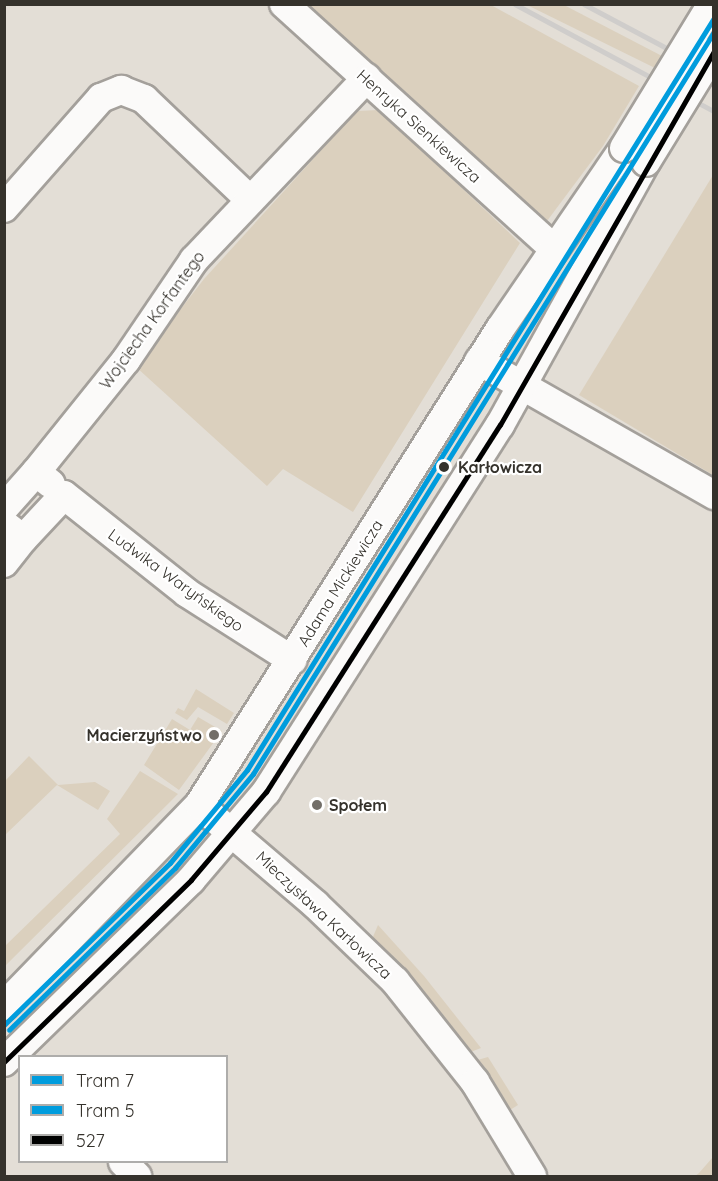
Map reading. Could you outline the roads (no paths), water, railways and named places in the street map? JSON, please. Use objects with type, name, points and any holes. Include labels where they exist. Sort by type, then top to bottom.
[{"type":"street","name":"Henryka Sienkiewicza","points":[[284,4],[554,249]]},
{"type":"street","name":"Adama Mickiewicza","points":[[15,1056],[235,834],[318,718],[523,386],[635,155],[712,4]]},
{"type":"street","name":"Adama Mickiewicza","points":[[4,1006],[199,805],[479,361],[554,249],[635,155],[714,51]]},
{"type":"street","name":"Wojciecha Korfantego","points":[[36,472],[126,360],[194,260],[367,78]]},
{"type":"street","points":[[4,208],[101,98],[121,90],[138,94],[250,200]]},
{"type":"street","points":[[479,361],[714,495]]},
{"type":"street","points":[[4,508],[36,472]]},
{"type":"street","name":"Ludwika Waryńskiego","points":[[36,472],[187,593],[292,660]]},
{"type":"street","points":[[4,563],[14,532],[64,495]]},
{"type":"street","points":[[199,805],[235,834]]},
{"type":"street","name":"Mieczysława Karłowicza","points":[[235,834],[395,981],[461,1063],[532,1176]]},
{"type":"street","points":[[125,1163],[137,1176]]},
{"type":"railway","points":[[515,4],[714,111]]},
{"type":"railway","points":[[584,4],[714,73]]},
{"type":"tram line","name":"7","points":[[4,1025],[170,863],[247,770],[714,18]]},
{"type":"tram line","name":"5","points":[[9,1030],[175,868],[253,774],[714,32]]},
{"type":"place","name":"Karłowicza","points":[[444,467]]},
{"type":"place","name":"Macierzyństwo","points":[[214,735]]},
{"type":"place","name":"Społem","points":[[317,805]]}]
